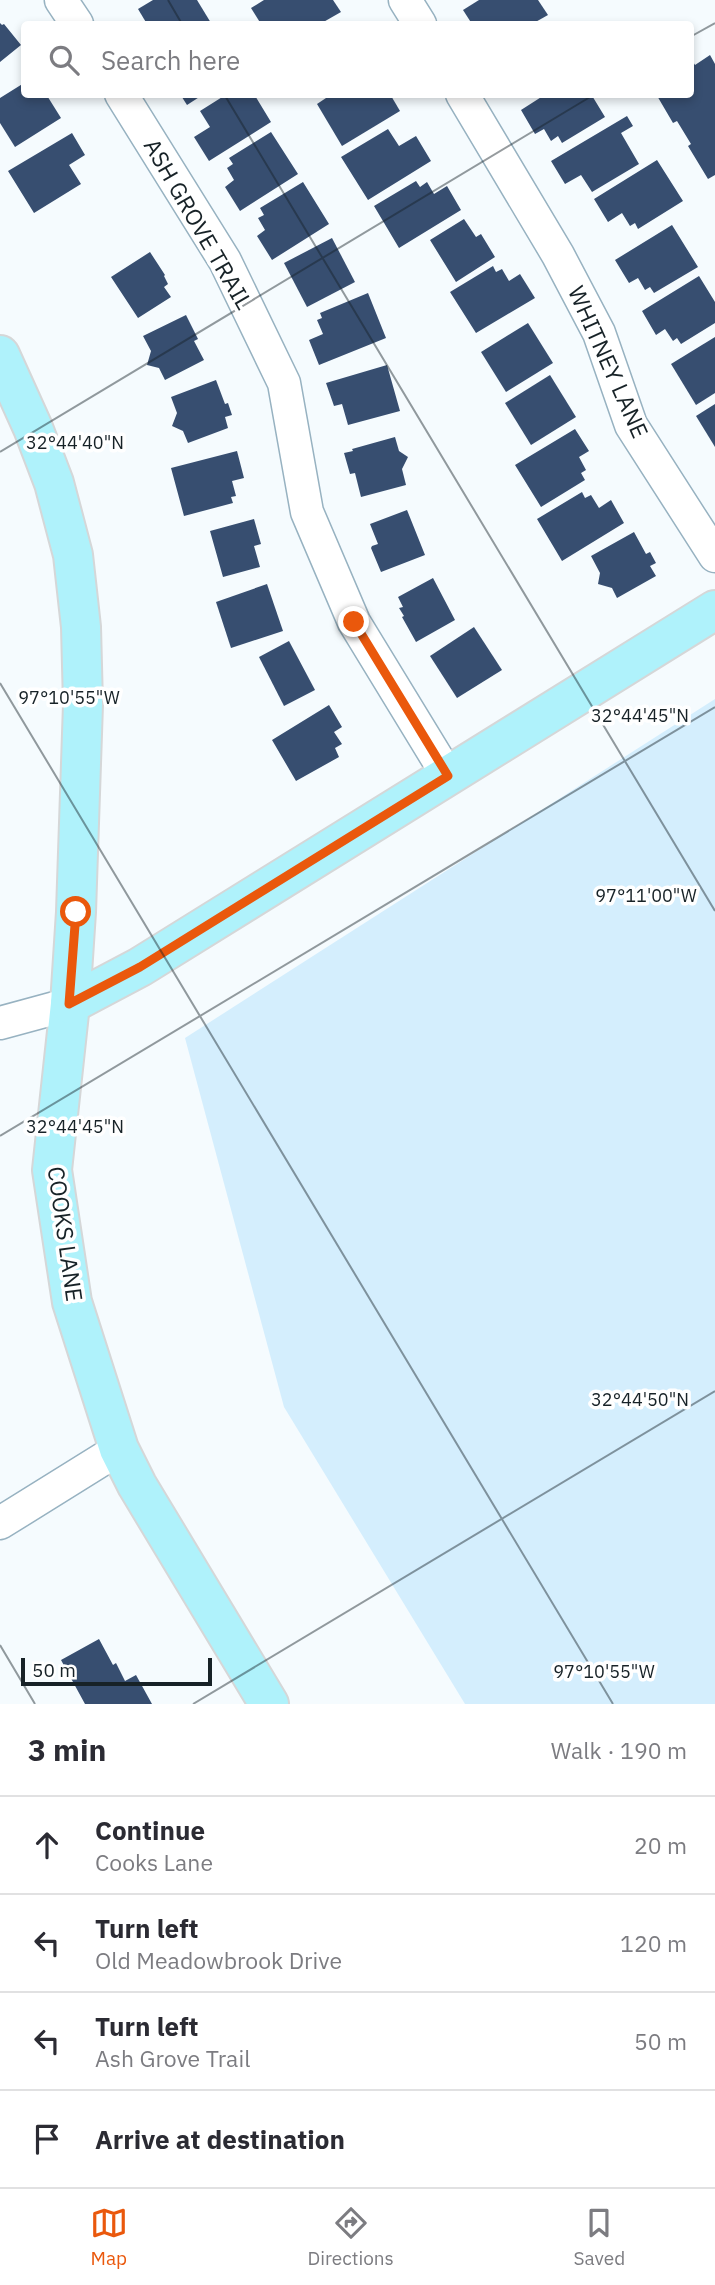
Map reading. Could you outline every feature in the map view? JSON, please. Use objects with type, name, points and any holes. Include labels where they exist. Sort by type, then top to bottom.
[{"type":"main road","name":"COOKS LANE","points":[[0,355],[54,483],[73,555],[82,626],[83,704],[76,912],[52,1170],[72,1303],[119,1449],[137,1485],[268,1704]]},
{"type":"main road","points":[[69,1004],[140,967],[715,610]]},
{"type":"street","points":[[61,0],[75,21]]},
{"type":"street","points":[[405,0],[418,21]]},
{"type":"street","name":"ASH GROVE TRAIL","points":[[123,98],[225,261],[284,383],[306,512],[354,622],[448,776]]},
{"type":"street","name":"WHITNEY LANE","points":[[464,98],[558,255],[593,322],[631,425],[715,556]]},
{"type":"street","points":[[0,1023],[69,1004]]},
{"type":"street","points":[[0,1523],[119,1449]]},
{"type":"shaded area","points":[[715,699],[715,1704],[465,1704],[284,1407],[185,1038]]},
{"type":"building","points":[[153,0],[197,0],[210,21],[145,21],[138,9]]},
{"type":"building","points":[[264,0],[333,0],[341,12],[325,21],[259,21],[251,8]]},
{"type":"building","points":[[479,0],[538,0],[548,15],[537,21],[470,21],[463,10]]},
{"type":"building","points":[[0,23],[4,24],[21,45],[0,62]]},
{"type":"building","points":[[710,55],[715,64],[715,175],[708,179],[677,121],[673,123],[658,98],[694,98],[695,65]]},
{"type":"building","points":[[21,85],[21,98],[48,98],[61,118],[15,147],[0,123],[0,98]]},
{"type":"building","points":[[183,98],[198,98],[187,105]]},
{"type":"building","points":[[221,98],[256,98],[271,122],[209,161],[194,137],[210,127],[200,111]]},
{"type":"building","points":[[326,98],[392,98],[400,111],[342,146],[317,104]]},
{"type":"building","points":[[540,98],[593,98],[605,117],[562,143],[558,136],[551,141],[544,129],[535,134],[521,110]]},
{"type":"building","points":[[627,116],[633,126],[621,133],[639,164],[592,192],[581,175],[565,184],[551,161]]},
{"type":"building","points":[[388,129],[399,146],[416,136],[431,161],[368,200],[341,157]]},
{"type":"building","points":[[271,132],[298,174],[240,211],[225,187],[234,180],[227,168],[233,164],[229,158]]},
{"type":"building","points":[[72,133],[85,155],[69,165],[81,184],[34,213],[8,171]]},
{"type":"building","points":[[657,160],[683,201],[638,229],[635,223],[630,226],[622,213],[608,222],[594,199]]},
{"type":"building","points":[[416,181],[420,187],[427,182],[434,194],[447,186],[461,210],[399,248],[374,206]]},
{"type":"building","points":[[303,182],[329,224],[272,260],[257,236],[265,230],[258,218],[264,215],[260,208]]},
{"type":"building","points":[[464,219],[476,237],[481,234],[495,257],[456,282],[430,240]]},
{"type":"building","points":[[672,225],[698,267],[654,293],[650,287],[645,290],[638,278],[629,283],[615,260]]},
{"type":"building","points":[[332,238],[355,282],[307,307],[284,263]]},
{"type":"building","points":[[150,252],[165,275],[168,284],[164,287],[171,297],[138,318],[111,277]]},
{"type":"building","points":[[493,266],[496,272],[502,269],[509,281],[520,274],[535,298],[476,333],[450,292]]},
{"type":"building","points":[[699,276],[715,302],[715,323],[681,344],[677,338],[673,341],[665,329],[656,335],[642,311]]},
{"type":"building","points":[[368,293],[386,338],[319,365],[309,340],[323,334],[317,320],[322,318],[320,313]]},
{"type":"building","points":[[186,315],[198,339],[194,341],[204,360],[165,380],[159,368],[147,365],[151,351],[143,336]]},
{"type":"building","points":[[528,323],[553,363],[506,392],[481,352]]},
{"type":"building","points":[[715,337],[715,393],[696,405],[671,364]]},
{"type":"building","points":[[387,365],[400,411],[348,425],[342,404],[334,406],[326,383]]},
{"type":"building","points":[[550,375],[576,417],[531,445],[505,403]]},
{"type":"building","points":[[216,380],[232,415],[225,417],[228,428],[188,443],[183,431],[172,426],[177,413],[171,397]]},
{"type":"building","points":[[715,404],[715,447],[696,416]]},
{"type":"building","points":[[575,429],[589,451],[579,457],[586,470],[581,473],[585,480],[541,507],[515,465]]},
{"type":"building","points":[[395,437],[399,451],[408,457],[402,469],[406,485],[361,497],[355,473],[350,474],[344,453]]},
{"type":"building","points":[[237,451],[244,478],[232,481],[236,496],[231,497],[233,503],[184,516],[171,468]]},
{"type":"building","points":[[582,492],[585,498],[591,495],[599,508],[611,500],[624,523],[562,561],[537,519]]},
{"type":"building","points":[[407,510],[425,555],[381,572],[371,548],[378,544],[370,524]]},
{"type":"building","points":[[254,519],[261,544],[254,546],[260,567],[223,577],[210,531]]},
{"type":"building","points":[[634,532],[646,554],[650,552],[656,563],[650,566],[656,576],[617,598],[612,588],[598,584],[600,573],[591,556]]},
{"type":"building","points":[[433,578],[455,620],[416,642],[402,617],[404,616],[399,608],[403,607],[398,597]]},
{"type":"building","points":[[267,584],[283,631],[231,648],[216,602]]},
{"type":"building","points":[[474,627],[502,670],[457,698],[430,656]]},
{"type":"building","points":[[289,641],[315,690],[284,706],[259,657]]},
{"type":"building","points":[[329,705],[342,727],[334,732],[342,744],[335,748],[339,757],[296,781],[272,740]]},
{"type":"building","points":[[99,1639],[125,1681],[136,1675],[152,1704],[85,1704],[61,1660]]},
{"type":"route","points":[[76,912],[69,1004],[140,967],[448,776],[354,622]]}]
